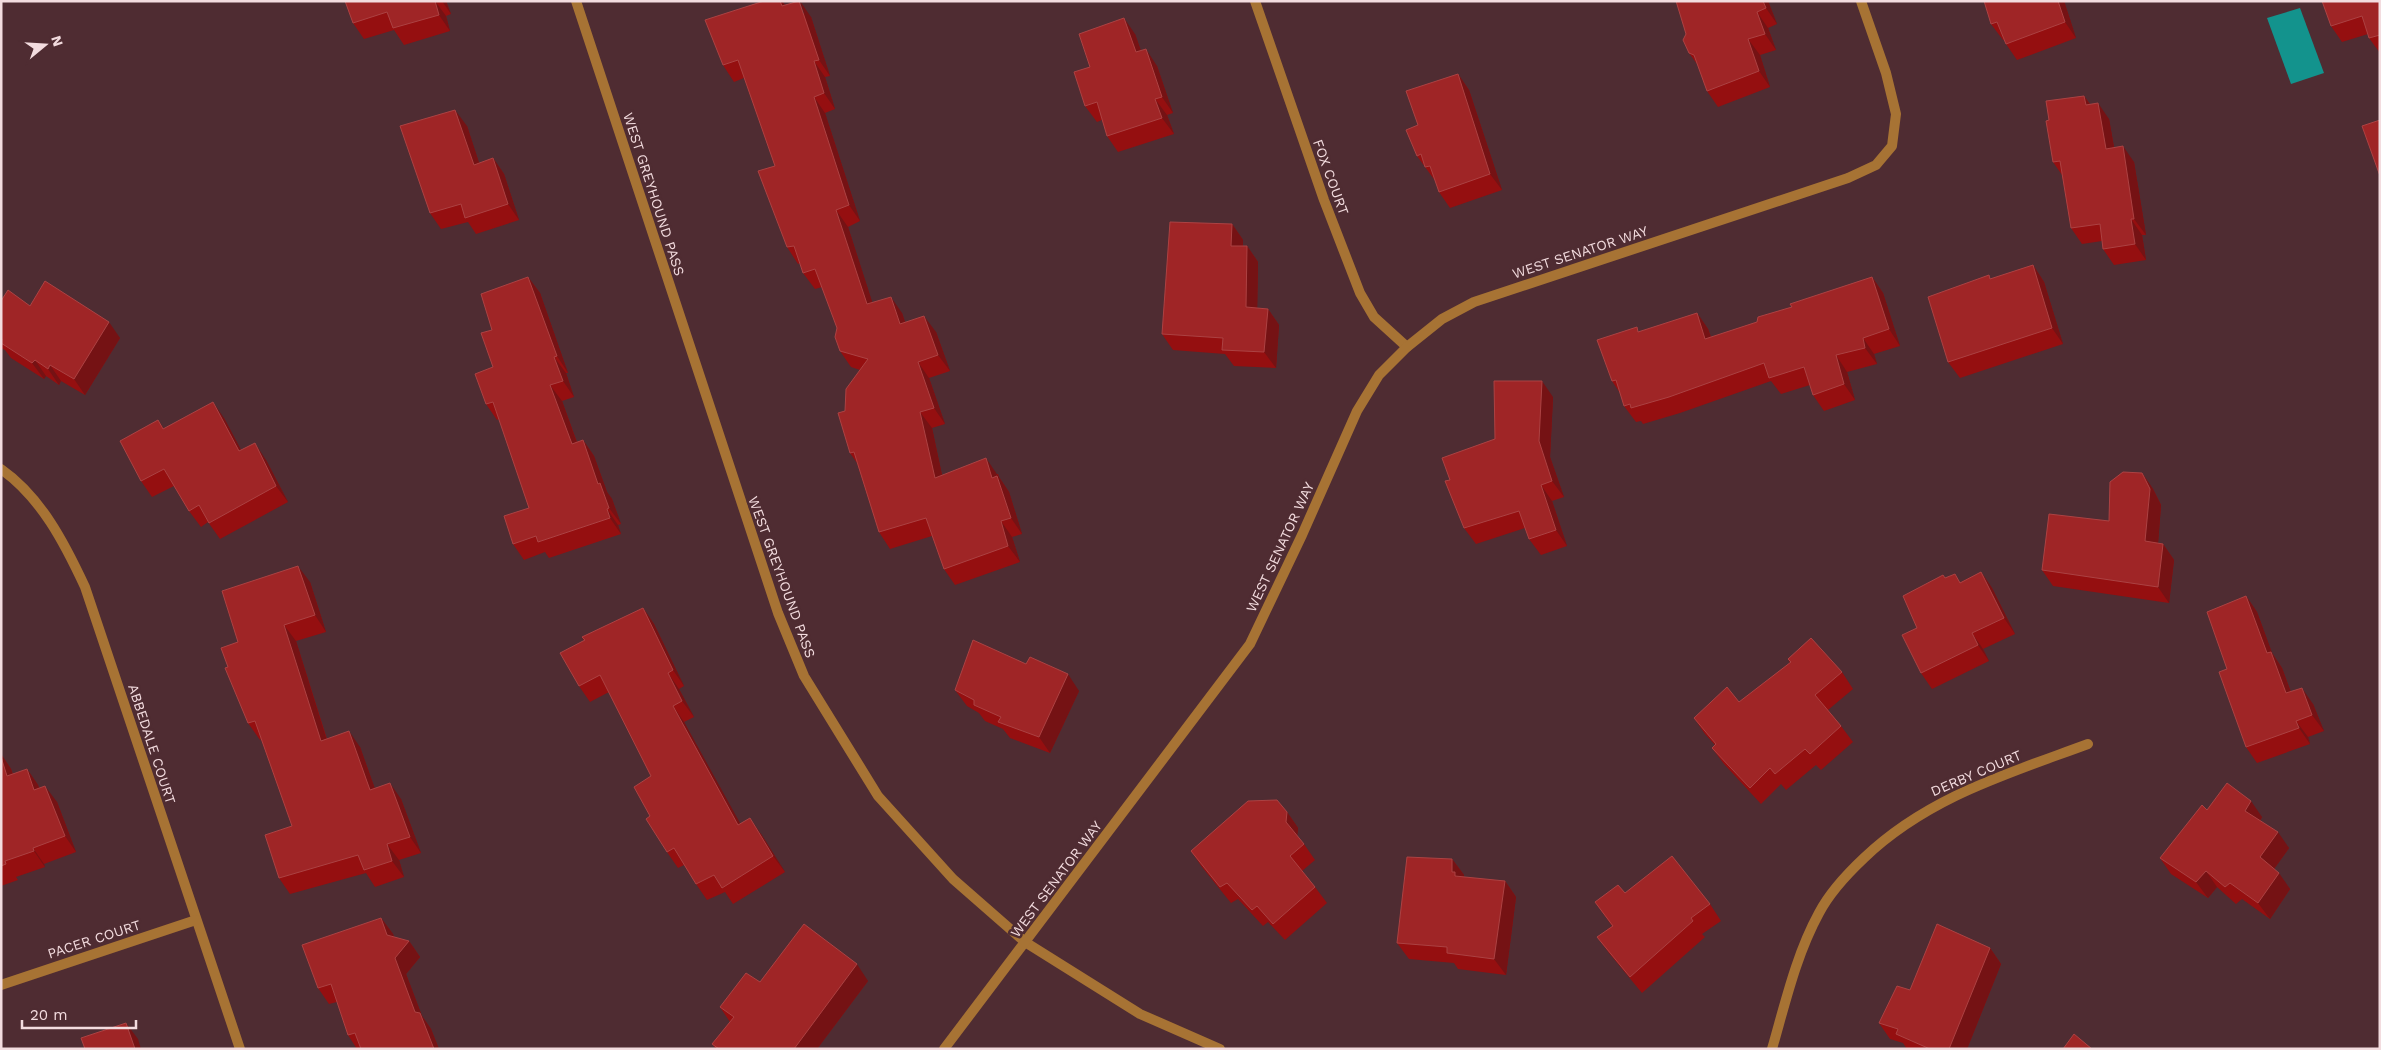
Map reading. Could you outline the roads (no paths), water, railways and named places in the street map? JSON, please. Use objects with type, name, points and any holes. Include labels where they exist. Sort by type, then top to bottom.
[{"type":"street","name":"WEST GREYHOUND PASS","points":[[576,1],[778,613],[804,676],[878,796],[953,879],[1026,942],[1140,1014],[1220,1049]]},
{"type":"street","name":"FOX COURT","points":[[1255,1],[1324,200],[1360,293],[1374,317],[1407,347]]},
{"type":"street","name":"WEST SENATOR WAY","points":[[944,1049],[1250,644],[1302,535],[1357,411],[1379,375],[1407,347],[1442,319],[1474,302],[1848,178],[1876,165],[1892,146],[1896,114],[1886,73],[1860,1]]},
{"type":"street","name":"ABBEDALE COURT","points":[[1,470],[10,475],[40,508],[65,544],[85,587],[240,1049]]},
{"type":"street","name":"DERBY COURT","points":[[1772,1049],[1793,977],[1819,913],[1846,875],[1884,839],[1924,811],[1967,789],[2088,744]]},
{"type":"street","name":"PACER COURT","points":[[1,985],[196,920]]},
{"type":"water","points":[[2300,8],[2324,73],[2291,84],[2267,18]]}]
